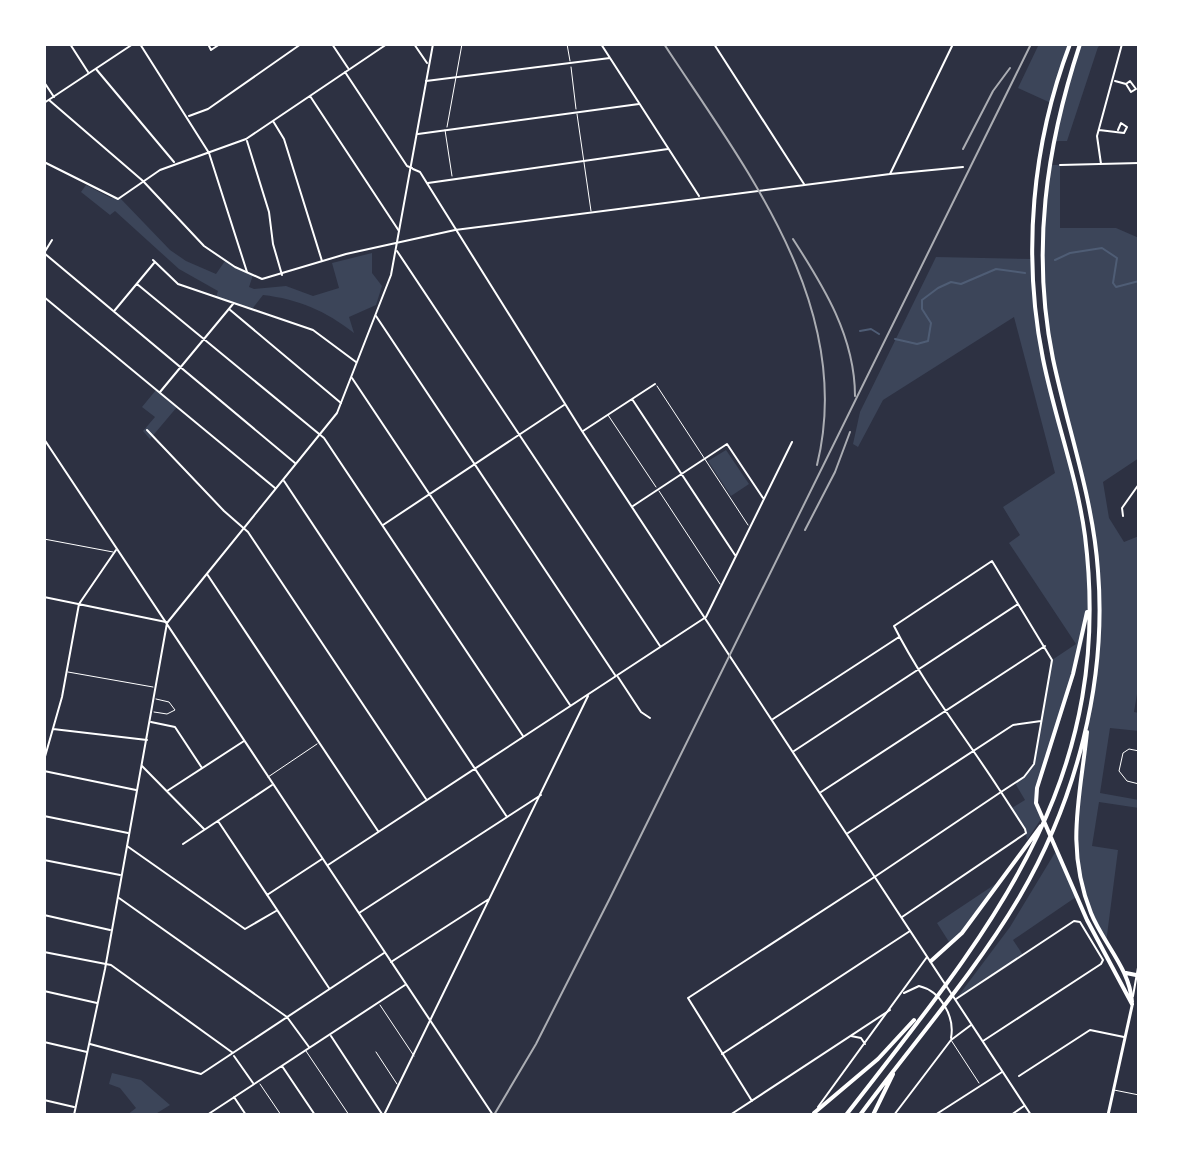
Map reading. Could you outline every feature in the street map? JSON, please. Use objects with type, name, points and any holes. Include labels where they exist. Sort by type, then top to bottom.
[{"type":"highway","points":[[846,1115],[1013,887],[1051,810],[1081,702],[1089,600],[1080,508],[1043,361],[1033,285],[1038,167],[1051,103],[1070,44]]},
{"type":"highway","points":[[1080,44],[1056,122],[1048,165],[1042,255],[1053,358],[1083,471],[1098,562],[1099,627],[1075,813],[1076,859],[1098,929],[1124,972],[1132,1004]]},
{"type":"highway","points":[[1089,600],[1079,654],[1037,788],[1038,812],[1087,920],[1132,1004]]},
{"type":"highway","points":[[860,1115],[1013,908],[1045,849],[1063,807],[1088,719]]},
{"type":"highway","points":[[931,961],[953,943],[980,911],[1024,854],[1051,810]]},
{"type":"highway","points":[[1124,972],[1136,977]]},
{"type":"highway","points":[[814,1114],[878,1059],[929,1004]]},
{"type":"highway","points":[[873,1115],[897,1065]]},
{"type":"main road","points":[[1108,1115],[1132,1004]]},
{"type":"street","points":[[70,44],[89,73]]},
{"type":"street","points":[[121,44],[124,49]]},
{"type":"street","points":[[44,103],[133,44]]},
{"type":"street","points":[[140,44],[209,153],[247,273]]},
{"type":"street","points":[[208,44],[211,50],[220,44]]},
{"type":"street","points":[[188,117],[208,109],[301,44]]},
{"type":"street","points":[[332,44],[407,166],[426,183],[582,431],[1031,1115]]},
{"type":"street","points":[[44,162],[118,199],[175,163],[246,139],[387,44]]},
{"type":"street","points":[[74,1115],[106,965],[167,623],[320,435],[341,404],[376,316],[397,251],[433,44],[415,44]]},
{"type":"street","points":[[415,44],[428,65]]},
{"type":"street","points":[[601,44],[699,196]]},
{"type":"street","points":[[714,44],[804,184]]},
{"type":"street","points":[[890,174],[953,44]]},
{"type":"street","points":[[1101,164],[1097,148],[1099,130],[1122,44]]},
{"type":"street","points":[[426,81],[610,58]]},
{"type":"street","points":[[96,68],[175,163]]},
{"type":"street","points":[[1114,81],[1126,84]]},
{"type":"street","points":[[44,82],[54,97]]},
{"type":"street","points":[[309,96],[400,232]]},
{"type":"street","points":[[49,100],[143,181],[204,246],[262,279],[455,230],[699,196],[963,167]]},
{"type":"street","points":[[417,134],[639,104]]},
{"type":"street","points":[[273,121],[284,139],[323,262]]},
{"type":"street","points":[[1099,130],[1118,130]]},
{"type":"street","points":[[246,139],[269,212],[282,275]]},
{"type":"street","points":[[426,183],[668,149]]},
{"type":"street","points":[[1060,165],[1139,163]]},
{"type":"street","points":[[52,240],[44,253],[296,464]]},
{"type":"street","points":[[397,251],[661,647]]},
{"type":"street","points":[[114,312],[154,261],[178,284],[313,330],[357,362]]},
{"type":"street","points":[[137,284],[320,435],[524,737]]},
{"type":"street","points":[[44,297],[276,489]]},
{"type":"street","points":[[159,393],[234,303]]},
{"type":"street","points":[[229,309],[341,404]]},
{"type":"street","points":[[376,316],[616,676],[641,712],[650,718]]},
{"type":"street","points":[[352,377],[571,706]]},
{"type":"street","points":[[582,431],[655,384]]},
{"type":"street","points":[[632,399],[736,556]]},
{"type":"street","points":[[383,525],[565,404]]},
{"type":"street","points":[[147,430],[244,528],[427,800]]},
{"type":"street","points":[[44,439],[493,1115]]},
{"type":"street","points":[[327,865],[706,617],[792,442]]},
{"type":"street","points":[[633,506],[727,444],[764,499]]},
{"type":"street","points":[[283,480],[507,817]]},
{"type":"street","points":[[1123,516],[1122,508],[1139,484]]},
{"type":"street","points":[[44,760],[67,672],[79,604],[117,549]]},
{"type":"street","points":[[752,1101],[688,998],[876,876],[1001,792],[1024,777],[1034,764],[1053,667],[1046,645],[992,561],[895,624],[920,668],[1001,792],[1026,833],[902,917]]},
{"type":"street","points":[[207,574],[378,832]]},
{"type":"street","points":[[44,597],[167,623]]},
{"type":"street","points":[[794,751],[1019,603]]},
{"type":"street","points":[[773,719],[900,636]]},
{"type":"street","points":[[821,792],[1046,645]]},
{"type":"street","points":[[329,1034],[383,1115],[589,695]]},
{"type":"street","points":[[848,833],[1013,725],[1043,721]]},
{"type":"street","points":[[150,722],[175,727],[202,768]]},
{"type":"street","points":[[52,728],[147,740]]},
{"type":"street","points":[[167,791],[245,741]]},
{"type":"street","points":[[142,766],[205,830]]},
{"type":"street","points":[[44,771],[137,790]]},
{"type":"street","points":[[183,844],[273,784]]},
{"type":"street","points":[[359,913],[542,795]]},
{"type":"street","points":[[44,816],[130,833]]},
{"type":"street","points":[[218,821],[330,989]]},
{"type":"street","points":[[126,845],[248,930],[277,910]]},
{"type":"street","points":[[267,895],[323,859]]},
{"type":"street","points":[[44,860],[121,876]]},
{"type":"street","points":[[118,897],[287,1017],[307,1048]]},
{"type":"street","points":[[391,962],[490,899]]},
{"type":"street","points":[[44,915],[111,930]]},
{"type":"street","points":[[956,999],[1078,920],[1103,960],[983,1041]]},
{"type":"street","points":[[722,1054],[911,930]]},
{"type":"street","points":[[44,952],[106,965],[233,1053],[253,1084]]},
{"type":"street","points":[[90,1044],[201,1074],[385,952]]},
{"type":"street","points":[[814,1114],[927,956]]},
{"type":"street","points":[[1132,1004],[1139,962]]},
{"type":"street","points":[[209,1114],[406,984]]},
{"type":"street","points":[[901,995],[919,986],[932,991],[951,1017],[951,1040]]},
{"type":"street","points":[[44,991],[98,1003]]},
{"type":"street","points":[[730,1115],[890,1010]]},
{"type":"street","points":[[894,1115],[951,1040],[972,1024]]},
{"type":"street","points":[[1019,1076],[1090,1030],[1126,1036]]},
{"type":"street","points":[[851,1036],[861,1038],[865,1044]]},
{"type":"street","points":[[44,1042],[88,1052]]},
{"type":"street","points":[[282,1066],[315,1115]]},
{"type":"street","points":[[935,1115],[1003,1072]]},
{"type":"street","points":[[234,1097],[246,1115]]},
{"type":"street","points":[[44,1100],[75,1107]]},
{"type":"street","points":[[1011,1115],[1025,1106]]},
{"type":"lane","points":[[452,179],[445,130],[462,44]]},
{"type":"lane","points":[[567,44],[591,211]]},
{"type":"lane","points":[[655,384],[750,527]]},
{"type":"lane","points":[[608,414],[721,586]]},
{"type":"lane","points":[[44,539],[113,552]]},
{"type":"lane","points":[[67,672],[156,687]]},
{"type":"lane","points":[[151,711],[167,714],[175,710],[169,702],[154,699]]},
{"type":"lane","points":[[268,777],[319,743]]},
{"type":"lane","points":[[1139,751],[1129,749],[1123,753],[1119,771],[1122,778],[1139,784]]},
{"type":"lane","points":[[378,1002],[414,1056]]},
{"type":"lane","points":[[951,1040],[981,1085]]},
{"type":"lane","points":[[307,1048],[349,1115]]},
{"type":"lane","points":[[376,1052],[398,1086]]},
{"type":"lane","points":[[258,1081],[281,1115]]},
{"type":"lane","points":[[1113,1089],[1139,1095]]},
{"type":"shaded area","points":[[1039,44],[1070,44],[1051,103],[1018,88]]},
{"type":"shaded area","points":[[1080,44],[1103,44],[1098,47],[1067,141],[1053,141]]},
{"type":"shaded area","points":[[1048,165],[1060,165],[1060,228],[1116,228],[1139,238],[1139,458],[1103,482],[1109,518],[1124,542],[1139,536],[1139,682],[1134,712],[1139,713],[1139,731],[1110,728],[1100,793],[1139,800],[1139,808],[1099,802],[1092,846],[1118,850],[1106,943],[1084,890],[1075,844],[1095,667],[1099,579],[1093,523],[1053,359],[1046,311],[1043,262]]},
{"type":"shaded area","points":[[86,185],[111,198],[120,198],[170,250],[186,261],[216,274],[225,261],[253,275],[249,287],[254,289],[286,286],[313,296],[339,288],[332,263],[372,253],[372,273],[382,286],[376,305],[349,317],[354,333],[333,318],[300,303],[263,295],[252,309],[216,297],[218,291],[179,269],[115,211],[110,215],[81,192]]},
{"type":"shaded area","points":[[936,257],[1032,259],[1042,344],[1080,512],[1089,597],[1087,618],[1068,697],[1035,798],[1041,819],[1027,840],[1025,829],[1012,808],[1025,800],[1015,783],[1030,771],[1035,759],[1052,660],[1076,644],[1009,543],[1020,535],[1003,507],[1055,473],[1014,317],[883,400],[858,447],[853,444],[860,412]]},
{"type":"shaded area","points":[[156,390],[177,407],[150,439],[143,431],[155,417],[142,407]]},
{"type":"shaded area","points":[[726,450],[749,484],[731,496],[708,461]]},
{"type":"shaded area","points":[[1056,851],[1076,897],[1013,940],[1023,955],[956,999],[1010,927]]},
{"type":"shaded area","points":[[997,883],[999,886],[951,945],[937,923]]},
{"type":"shaded area","points":[[112,1073],[141,1080],[170,1105],[154,1115],[127,1115],[136,1108],[120,1088],[109,1084]]},
{"type":"waterway","points":[[1055,260],[1070,253],[1102,248],[1117,258],[1113,283],[1116,287],[1139,281]]},
{"type":"waterway","points":[[895,339],[917,344],[928,341],[931,323],[922,309],[922,300],[938,288],[951,282],[961,284],[996,269],[1025,273]]},
{"type":"waterway","points":[[860,331],[871,329],[879,334]]},
{"type":"railway","points":[[664,44],[758,190],[786,242],[807,295],[821,350],[825,407],[817,465]]},
{"type":"railway","points":[[494,1115],[536,1044],[610,898],[1031,44]]},
{"type":"railway","points":[[963,149],[993,91],[1010,68]]},
{"type":"railway","points":[[793,239],[816,275],[844,333],[854,374],[855,396]]},
{"type":"railway","points":[[805,530],[835,472],[850,432]]}]
